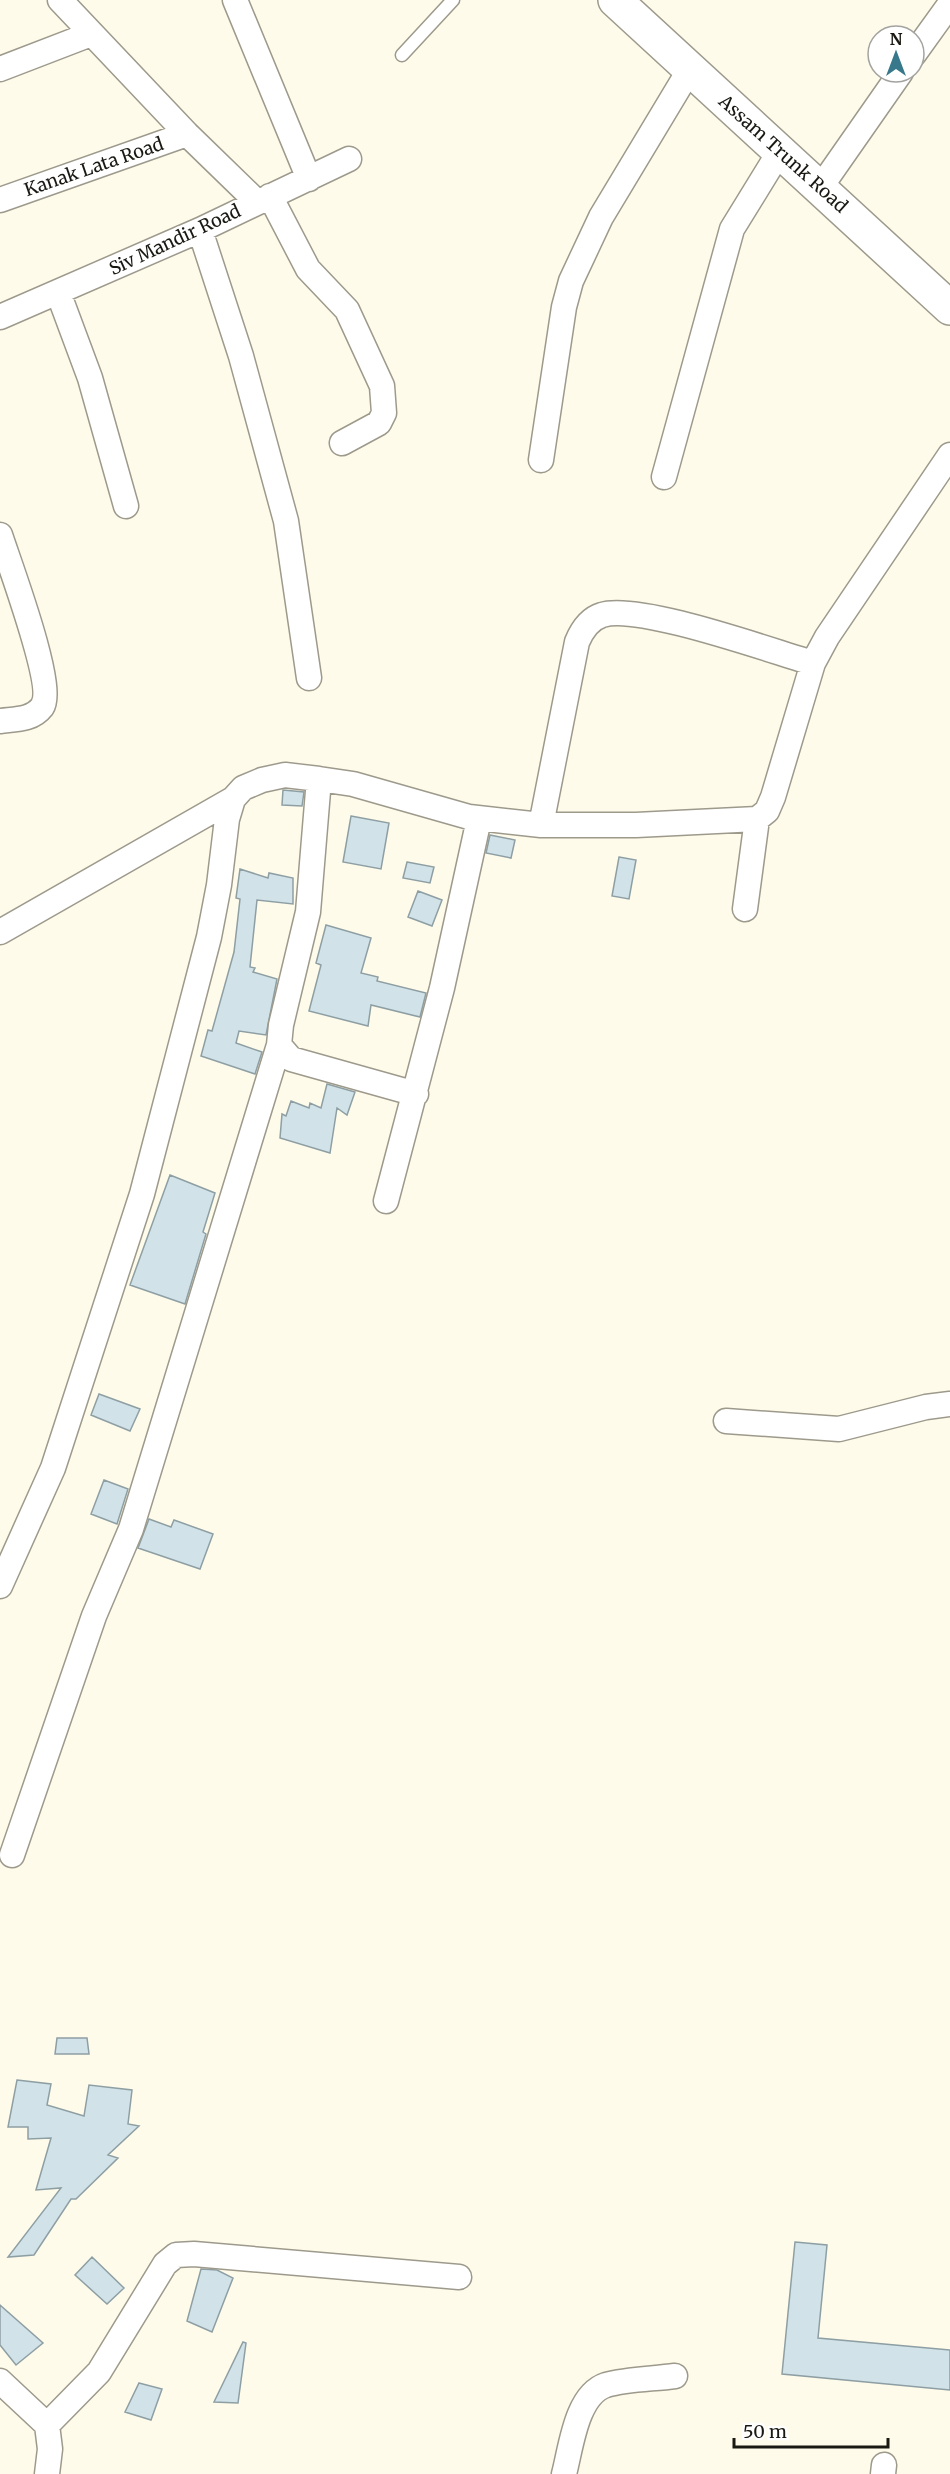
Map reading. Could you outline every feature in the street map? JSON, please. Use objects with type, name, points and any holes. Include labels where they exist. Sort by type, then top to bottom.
[{"type":"main road","name":"Assam Trunk Road","points":[[615,0],[950,308]]},
{"type":"street","points":[[60,0],[188,134],[263,199],[308,269],[346,310],[382,386],[384,413],[379,423],[342,443]]},
{"type":"street","points":[[235,0],[309,179]]},
{"type":"street","points":[[926,37],[950,4]]},
{"type":"street","points":[[0,69],[91,34]]},
{"type":"street","points":[[541,460],[564,307],[571,281],[601,217],[690,69]]},
{"type":"street","points":[[820,188],[893,84]]},
{"type":"street","name":"Kanak Lata Road","points":[[0,200],[188,134]]},
{"type":"street","points":[[664,477],[732,229],[780,152]]},
{"type":"street","name":"Siv Mandir Road","points":[[0,317],[200,230],[349,159]]},
{"type":"street","points":[[200,230],[241,356],[286,520],[309,678]]},
{"type":"street","points":[[58,292],[90,378],[126,506]]},
{"type":"street","points":[[0,932],[232,799],[243,788],[262,780],[285,775],[353,784],[479,819],[541,825],[636,825],[757,819],[767,811],[773,796],[813,663],[827,637],[950,455]]},
{"type":"street","points":[[0,534],[42,665],[46,694],[43,705],[32,716],[0,721]]},
{"type":"street","points":[[541,825],[577,642],[582,630],[599,616],[613,613],[652,617],[813,663]]},
{"type":"street","points":[[12,1855],[94,1616],[131,1528],[279,1045],[281,1025],[308,912],[319,779]]},
{"type":"street","points":[[0,1586],[53,1468],[142,1194],[209,937],[232,799]]},
{"type":"street","points":[[386,1201],[416,1094],[479,819]]},
{"type":"street","points":[[745,909],[757,819]]},
{"type":"street","points":[[279,1045],[283,1053],[291,1059],[416,1094]]},
{"type":"street","points":[[726,1421],[839,1428],[926,1407],[950,1404]]},
{"type":"street","points":[[47,2426],[99,2372],[165,2264],[176,2255],[194,2254],[459,2277]]},
{"type":"street","points":[[564,2474],[583,2408],[593,2393],[605,2386],[675,2376]]},
{"type":"street","points":[[0,2381],[47,2426],[50,2449],[47,2474]]},
{"type":"lane","points":[[402,55],[453,0]]},
{"type":"building","points":[[283,790],[304,792],[302,806],[282,805]]},
{"type":"building","points":[[351,816],[389,823],[381,869],[343,862]]},
{"type":"building","points":[[490,835],[515,840],[511,858],[486,853]]},
{"type":"building","points":[[619,857],[636,860],[629,899],[612,896]]},
{"type":"building","points":[[407,862],[434,867],[430,883],[403,878]]},
{"type":"building","points":[[240,869],[268,878],[269,873],[293,878],[293,904],[257,900],[250,967],[255,968],[253,972],[277,979],[266,1035],[239,1031],[236,1043],[262,1052],[255,1074],[201,1056],[208,1030],[212,1031],[234,952],[240,899],[236,898]]},
{"type":"building","points":[[418,891],[442,900],[432,926],[408,917]]},
{"type":"building","points":[[326,925],[371,938],[361,973],[378,977],[377,981],[426,993],[420,1017],[371,1005],[368,1026],[309,1011],[321,965],[316,963]]},
{"type":"building","points":[[327,1084],[355,1092],[347,1115],[337,1108],[330,1153],[280,1138],[282,1114],[286,1116],[291,1101],[309,1108],[310,1103],[321,1108]]},
{"type":"building","points":[[170,1175],[215,1193],[203,1232],[206,1234],[185,1304],[130,1285]]},
{"type":"building","points":[[99,1394],[140,1409],[130,1431],[91,1415]]},
{"type":"building","points":[[104,1480],[128,1489],[117,1524],[91,1514]]},
{"type":"building","points":[[149,1519],[171,1527],[174,1520],[213,1534],[200,1569],[138,1548]]},
{"type":"building","points":[[57,2038],[87,2038],[89,2054],[55,2054]]},
{"type":"building","points":[[17,2080],[51,2084],[47,2105],[84,2116],[89,2085],[132,2090],[128,2124],[139,2126],[108,2155],[118,2158],[76,2199],[71,2199],[34,2255],[8,2257],[61,2188],[36,2190],[51,2138],[28,2139],[28,2127],[8,2127]]},
{"type":"building","points":[[795,2242],[827,2245],[818,2338],[950,2350],[950,2390],[782,2374]]},
{"type":"building","points":[[92,2257],[124,2288],[107,2304],[75,2275]]},
{"type":"building","points":[[201,2269],[217,2270],[233,2278],[212,2332],[187,2321]]},
{"type":"building","points":[[0,2305],[43,2343],[16,2365],[0,2345]]},
{"type":"building","points":[[243,2342],[246,2343],[238,2403],[214,2402]]},
{"type":"building","points":[[139,2383],[162,2389],[151,2420],[125,2412]]}]
